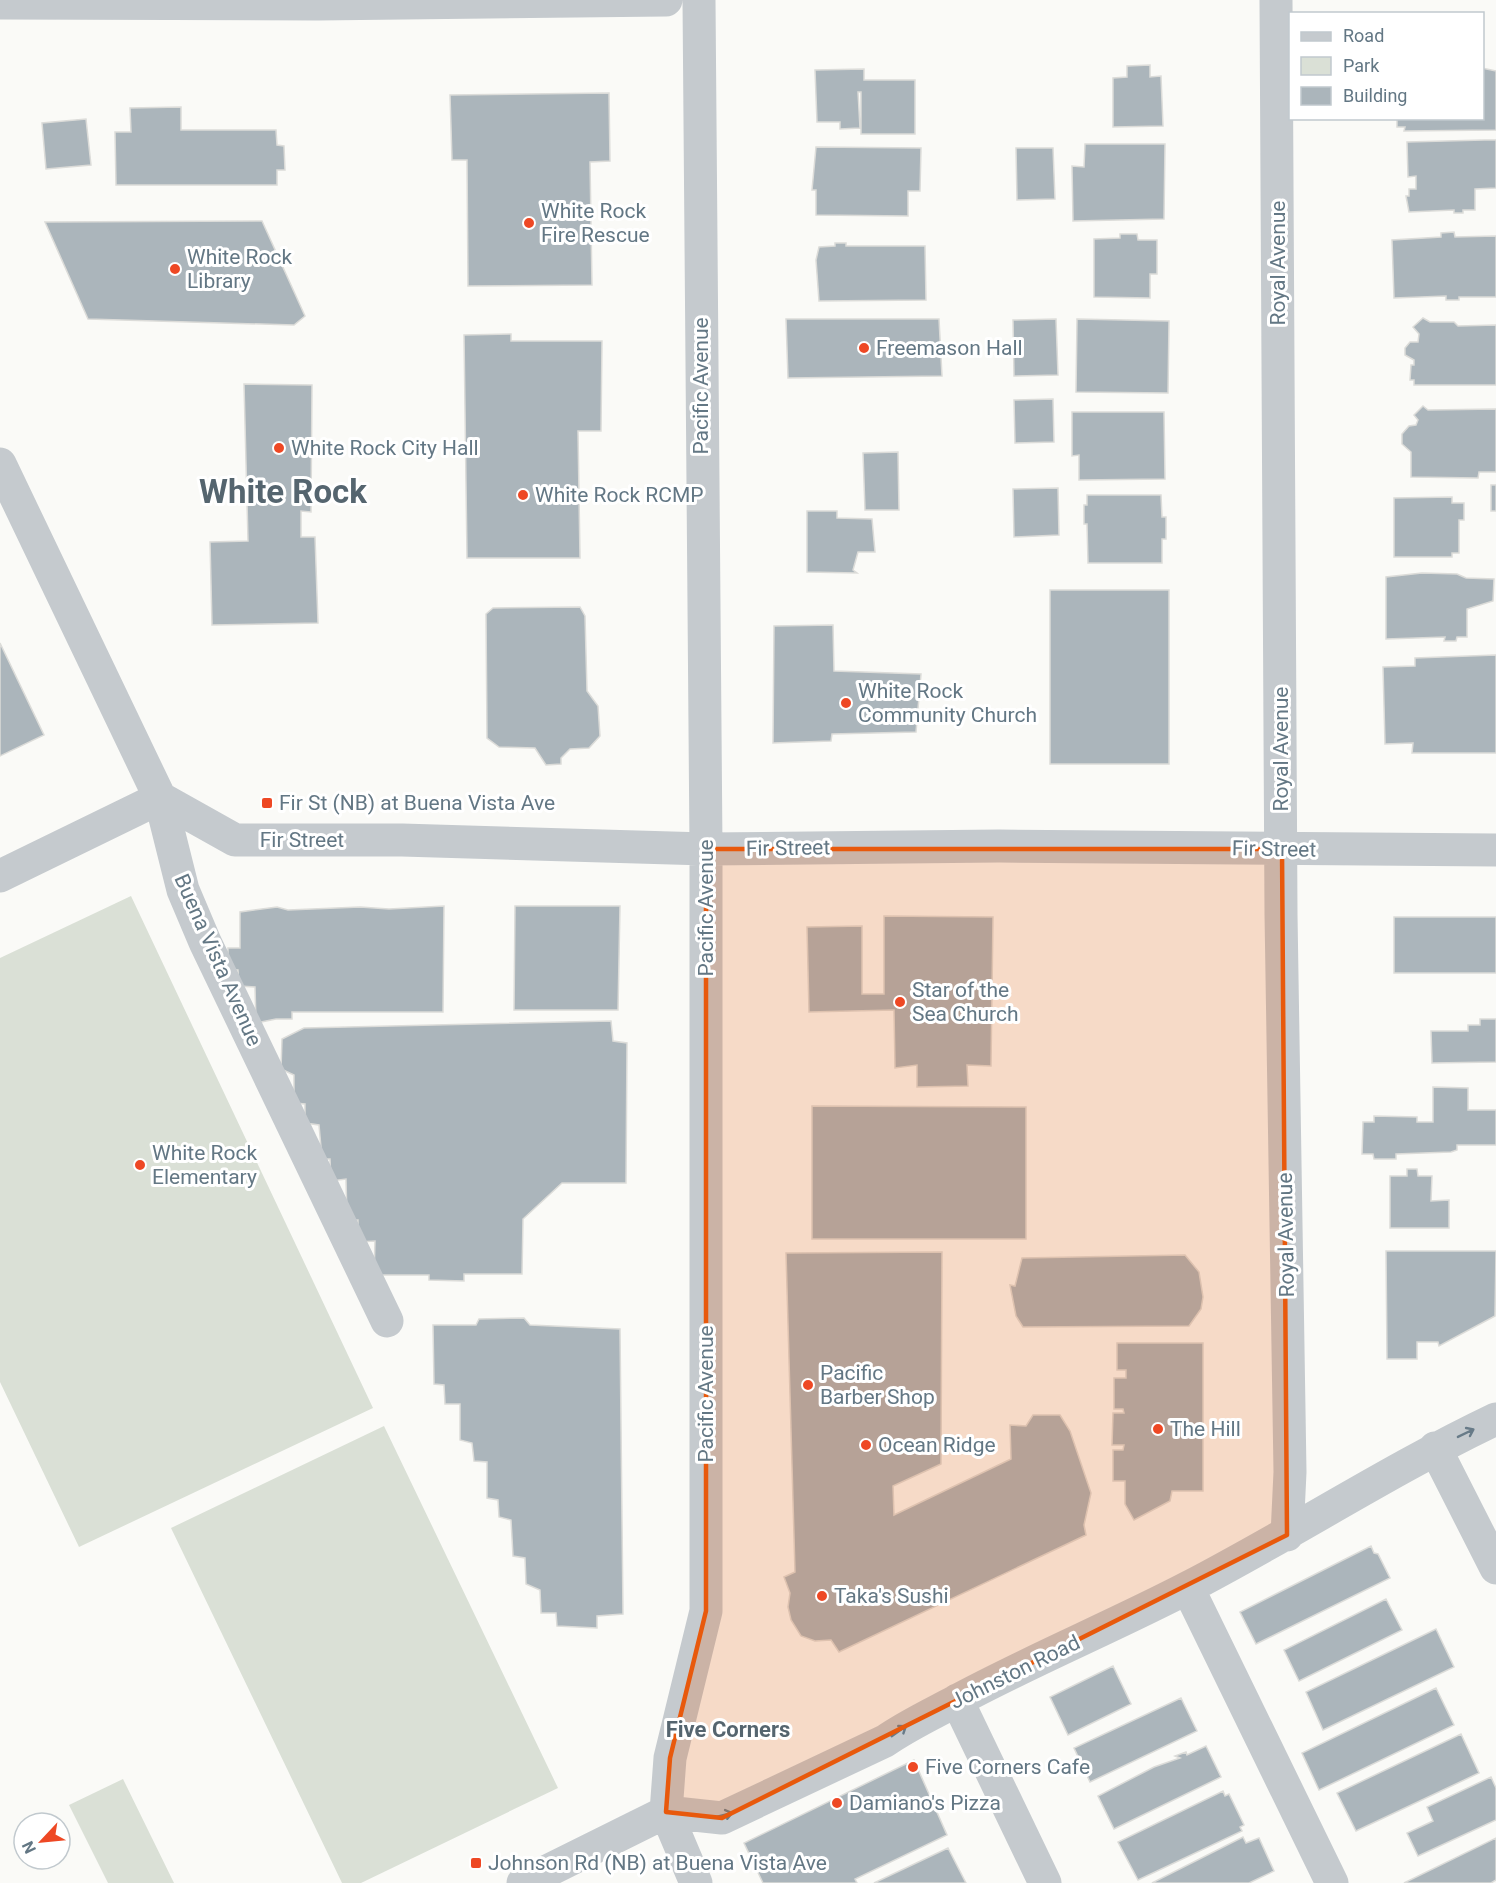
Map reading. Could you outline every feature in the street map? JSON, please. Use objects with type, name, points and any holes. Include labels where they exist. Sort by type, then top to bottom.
[{"type":"street","points":[[0,3],[130,1],[318,4],[414,1],[666,0]]},
{"type":"street","name":"Pacific Avenue","points":[[666,1812],[670,1758],[706,1611],[706,849],[699,0]]},
{"type":"street","name":"Royal Avenue","points":[[1276,0],[1282,849],[1290,1472],[1287,1534]]},
{"type":"street","name":"Buena Vista Avenue","points":[[0,464],[160,798],[183,890],[205,942],[387,1321]]},
{"type":"street","points":[[0,876],[160,798]]},
{"type":"street","name":"Fir Street","points":[[160,798],[235,840],[402,840],[706,849],[999,846],[1496,850]]},
{"type":"street","name":"Johnston Road","points":[[666,1812],[722,1818],[885,1741],[908,1725],[972,1690],[1188,1588],[1287,1534],[1435,1448],[1496,1419]]},
{"type":"street","points":[[1435,1448],[1496,1568]]},
{"type":"street","points":[[1188,1588],[1332,1883]]},
{"type":"street","points":[[957,1700],[1045,1883]]},
{"type":"street","points":[[523,1883],[666,1812],[696,1883]]},
{"type":"highlighted area","points":[[706,849],[1282,849],[1287,1535],[722,1818],[666,1812],[670,1758],[706,1611]]},
{"type":"green space","points":[[131,896],[373,1408],[79,1547],[0,1382],[0,958]]},
{"type":"green space","points":[[384,1426],[558,1788],[361,1883],[342,1883],[171,1528]]},
{"type":"green space","points":[[123,1779],[174,1883],[108,1883],[69,1805]]},
{"type":"building","points":[[1150,65],[1150,77],[1161,76],[1163,126],[1113,127],[1113,78],[1127,77],[1127,66]]},
{"type":"building","points":[[1484,68],[1496,71],[1496,130],[1404,131],[1405,127],[1397,127],[1397,120],[1484,120]]},
{"type":"building","points":[[864,69],[864,80],[915,80],[915,134],[861,134],[861,92],[858,92],[860,128],[840,129],[840,122],[817,122],[815,70]]},
{"type":"building","name":"White Rock Fire Rescue","points":[[609,93],[610,161],[590,162],[592,285],[468,286],[467,160],[452,160],[450,95]]},
{"type":"building","points":[[181,107],[181,130],[276,130],[277,145],[284,146],[285,170],[277,170],[277,185],[116,185],[115,132],[131,132],[130,108]]},
{"type":"building","points":[[86,119],[91,165],[46,169],[42,123]]},
{"type":"building","points":[[1496,140],[1496,188],[1475,189],[1475,210],[1463,210],[1463,213],[1454,213],[1454,210],[1409,212],[1406,196],[1409,196],[1409,189],[1416,189],[1416,176],[1408,177],[1407,142]]},
{"type":"building","points":[[1085,144],[1165,144],[1164,219],[1073,221],[1072,166],[1084,167]]},
{"type":"building","points":[[816,147],[921,148],[920,191],[908,191],[908,216],[816,215],[816,190],[812,190]]},
{"type":"building","points":[[1016,148],[1053,148],[1055,199],[1017,200]]},
{"type":"building","name":"White Rock Library","points":[[262,221],[305,316],[294,325],[88,319],[45,222]]},
{"type":"building","points":[[1454,232],[1455,237],[1496,236],[1496,297],[1459,297],[1459,300],[1446,300],[1446,296],[1394,298],[1392,240],[1441,237],[1441,233]]},
{"type":"building","points":[[1120,234],[1137,234],[1138,240],[1157,240],[1157,274],[1150,274],[1150,298],[1094,297],[1094,239],[1120,238]]},
{"type":"building","points":[[835,243],[846,243],[846,246],[925,246],[926,300],[819,301],[816,260],[819,247],[835,246]]},
{"type":"building","points":[[1423,318],[1430,322],[1454,322],[1458,326],[1496,325],[1496,385],[1414,385],[1414,380],[1410,380],[1411,365],[1414,365],[1414,360],[1405,355],[1405,348],[1410,342],[1418,342],[1419,334],[1413,327]]},
{"type":"building","name":"Freemason Hall","points":[[786,319],[939,319],[942,376],[788,378]]},
{"type":"building","points":[[1056,319],[1058,375],[1014,376],[1013,320]]},
{"type":"building","points":[[1077,319],[1169,321],[1168,393],[1076,392]]},
{"type":"building","name":"White Rock RCMP","points":[[511,334],[511,341],[602,341],[601,431],[578,431],[580,558],[467,558],[464,335]]},
{"type":"building","name":"White Rock City Hall","points":[[244,384],[312,385],[311,512],[301,511],[301,537],[315,537],[318,623],[212,625],[210,542],[248,541]]},
{"type":"building","points":[[1053,399],[1054,442],[1015,443],[1014,400]]},
{"type":"building","points":[[1423,406],[1428,410],[1496,409],[1496,472],[1479,472],[1478,478],[1411,477],[1411,452],[1402,444],[1402,434],[1409,426],[1416,425],[1418,420],[1414,415]]},
{"type":"building","points":[[1072,412],[1164,412],[1165,479],[1079,480],[1079,455],[1072,456]]},
{"type":"building","points":[[898,452],[899,510],[865,510],[863,453]]},
{"type":"building","points":[[1491,485],[1496,485],[1496,511],[1491,511]]},
{"type":"building","points":[[1058,488],[1059,535],[1014,537],[1013,489]]},
{"type":"building","points":[[1087,495],[1161,495],[1162,517],[1166,517],[1166,539],[1162,539],[1162,563],[1088,563],[1087,524],[1084,524],[1084,505],[1087,505]]},
{"type":"building","points":[[1452,497],[1452,503],[1464,503],[1464,520],[1459,520],[1459,553],[1452,553],[1452,557],[1394,557],[1394,498]]},
{"type":"building","points":[[807,511],[837,511],[837,518],[872,519],[875,552],[858,552],[853,570],[857,573],[807,572]]},
{"type":"building","points":[[1422,573],[1457,574],[1466,578],[1494,579],[1493,601],[1467,609],[1467,637],[1457,637],[1456,641],[1444,641],[1445,637],[1386,639],[1386,577]]},
{"type":"building","points":[[1050,590],[1169,590],[1169,764],[1050,764]]},
{"type":"building","points":[[580,607],[585,616],[587,691],[598,706],[600,736],[589,748],[570,749],[561,758],[561,764],[546,765],[535,748],[499,747],[487,738],[486,614],[493,608]]},
{"type":"building","name":"White Rock Community Church","points":[[833,625],[834,671],[921,674],[916,732],[832,734],[831,741],[773,743],[774,626]]},
{"type":"building","points":[[0,643],[44,735],[0,756]]},
{"type":"building","points":[[1496,655],[1496,753],[1412,753],[1413,743],[1385,744],[1383,667],[1415,666],[1415,658]]},
{"type":"building","points":[[444,906],[443,1012],[292,1012],[292,1019],[256,1023],[255,987],[239,986],[238,970],[228,969],[228,948],[240,948],[240,912],[277,907],[288,910]]},
{"type":"building","points":[[515,906],[620,906],[618,1010],[514,1010]]},
{"type":"building","name":"Star of the Sea Church","points":[[884,916],[993,917],[991,1066],[967,1065],[968,1086],[917,1087],[917,1065],[895,1068],[894,1010],[809,1012],[807,927],[862,926],[862,994],[884,994]]},
{"type":"building","points":[[1394,917],[1496,917],[1496,973],[1394,973]]},
{"type":"building","points":[[1480,1019],[1496,1019],[1496,1062],[1432,1063],[1431,1031],[1468,1031],[1468,1025],[1480,1025]]},
{"type":"building","points":[[611,1021],[613,1041],[627,1043],[626,1183],[562,1183],[523,1219],[522,1274],[464,1274],[464,1281],[429,1280],[429,1275],[374,1275],[375,1241],[358,1242],[358,1220],[347,1220],[346,1179],[331,1181],[330,1159],[322,1159],[319,1125],[305,1123],[305,1104],[294,1103],[294,1075],[281,1069],[282,1039],[304,1028]]},
{"type":"building","points":[[1433,1087],[1468,1088],[1468,1110],[1496,1110],[1496,1145],[1457,1145],[1457,1150],[1451,1152],[1396,1154],[1396,1159],[1374,1159],[1373,1154],[1362,1154],[1363,1122],[1374,1122],[1374,1116],[1417,1117],[1417,1122],[1433,1122]]},
{"type":"building","points":[[812,1106],[1026,1107],[1026,1239],[812,1239]]},
{"type":"building","points":[[1407,1169],[1417,1169],[1418,1176],[1432,1176],[1431,1201],[1449,1200],[1449,1228],[1390,1228],[1390,1176],[1407,1176]]},
{"type":"building","points":[[1386,1251],[1496,1251],[1495,1316],[1439,1346],[1438,1342],[1417,1342],[1417,1359],[1387,1359]]},
{"type":"building","name":"Ocean Ridge","points":[[942,1252],[941,1464],[893,1486],[894,1515],[1011,1459],[1010,1425],[1026,1426],[1033,1415],[1060,1415],[1070,1431],[1091,1493],[1084,1525],[1086,1535],[839,1652],[831,1640],[815,1641],[801,1636],[791,1620],[788,1607],[790,1593],[784,1577],[795,1572],[786,1253]]},
{"type":"building","points":[[1185,1255],[1199,1272],[1203,1297],[1201,1309],[1189,1326],[1023,1327],[1016,1316],[1010,1285],[1015,1286],[1022,1258]]},
{"type":"building","points":[[524,1318],[530,1325],[620,1329],[623,1614],[597,1616],[597,1628],[557,1626],[556,1613],[541,1613],[540,1590],[526,1584],[525,1558],[513,1556],[511,1520],[499,1517],[498,1500],[487,1498],[487,1462],[474,1461],[472,1443],[460,1440],[460,1404],[445,1404],[444,1385],[434,1384],[433,1325],[476,1325],[479,1319]]},
{"type":"building","name":"The Hill","points":[[1117,1343],[1203,1343],[1203,1491],[1172,1491],[1170,1501],[1134,1520],[1125,1504],[1125,1481],[1113,1481],[1113,1450],[1123,1450],[1124,1445],[1112,1445],[1113,1413],[1124,1413],[1123,1409],[1114,1409],[1114,1378],[1126,1378],[1126,1370],[1117,1370]]},
{"type":"building","points":[[1371,1546],[1374,1553],[1378,1554],[1390,1578],[1256,1644],[1240,1612]]},
{"type":"building","points":[[1386,1599],[1402,1630],[1299,1681],[1284,1650]]},
{"type":"building","points":[[1436,1629],[1454,1667],[1323,1730],[1306,1692]]},
{"type":"building","points":[[1113,1666],[1131,1704],[1068,1735],[1050,1697]]},
{"type":"building","points":[[1436,1688],[1454,1725],[1319,1790],[1302,1753]]},
{"type":"building","points":[[1181,1698],[1197,1731],[1090,1782],[1074,1748]]},
{"type":"building","points":[[1461,1734],[1479,1773],[1356,1831],[1337,1793]]},
{"type":"building","points":[[1206,1746],[1221,1777],[1114,1829],[1098,1796],[1154,1767],[1180,1758],[1175,1756],[1186,1752],[1187,1755]]},
{"type":"building","points":[[914,1760],[947,1835],[855,1879],[857,1883],[763,1883],[744,1843]]},
{"type":"building","points":[[1491,1777],[1496,1788],[1496,1820],[1418,1856],[1407,1833],[1433,1821],[1427,1807]]},
{"type":"building","points":[[1223,1791],[1225,1796],[1229,1794],[1244,1825],[1240,1827],[1242,1831],[1138,1880],[1118,1842]]},
{"type":"building","points":[[1243,1837],[1246,1843],[1259,1838],[1274,1871],[1249,1883],[1152,1883]]},
{"type":"building","points":[[1496,1838],[1496,1880],[1491,1883],[1404,1883]]},
{"type":"building","points":[[948,1848],[966,1883],[874,1883]]},
{"type":"place","name":"White Rock Fire Rescue","points":[[529,223]]},
{"type":"place","name":"White Rock Library","points":[[175,269]]},
{"type":"place","name":"Freemason Hall","points":[[864,348]]},
{"type":"place","name":"White Rock City Hall","points":[[279,448]]},
{"type":"place","name":"White Rock RCMP","points":[[523,495]]},
{"type":"place","name":"White Rock Community Church","points":[[846,703]]},
{"type":"place","name":"Fir St (NB) at Buena Vista Ave","points":[[267,803]]},
{"type":"place","name":"Star of the Sea Church","points":[[900,1002]]},
{"type":"place","name":"White Rock Elementary","points":[[140,1165]]},
{"type":"place","name":"Pacific Barber Shop","points":[[808,1385]]},
{"type":"place","name":"The Hill","points":[[1158,1429]]},
{"type":"place","name":"Ocean Ridge","points":[[866,1445]]},
{"type":"place","name":"Taka's Sushi","points":[[822,1596]]},
{"type":"place","name":"Five Corners Cafe","points":[[913,1767]]},
{"type":"place","name":"Damiano's Pizza","points":[[837,1803]]},
{"type":"place","name":"Johnson Rd (NB) at Buena Vista Ave","points":[[476,1863]]},
{"type":"district","name":"White Rock","points":[[283,491]]},
{"type":"district","name":"Five Corners","points":[[728,1729]]}]
